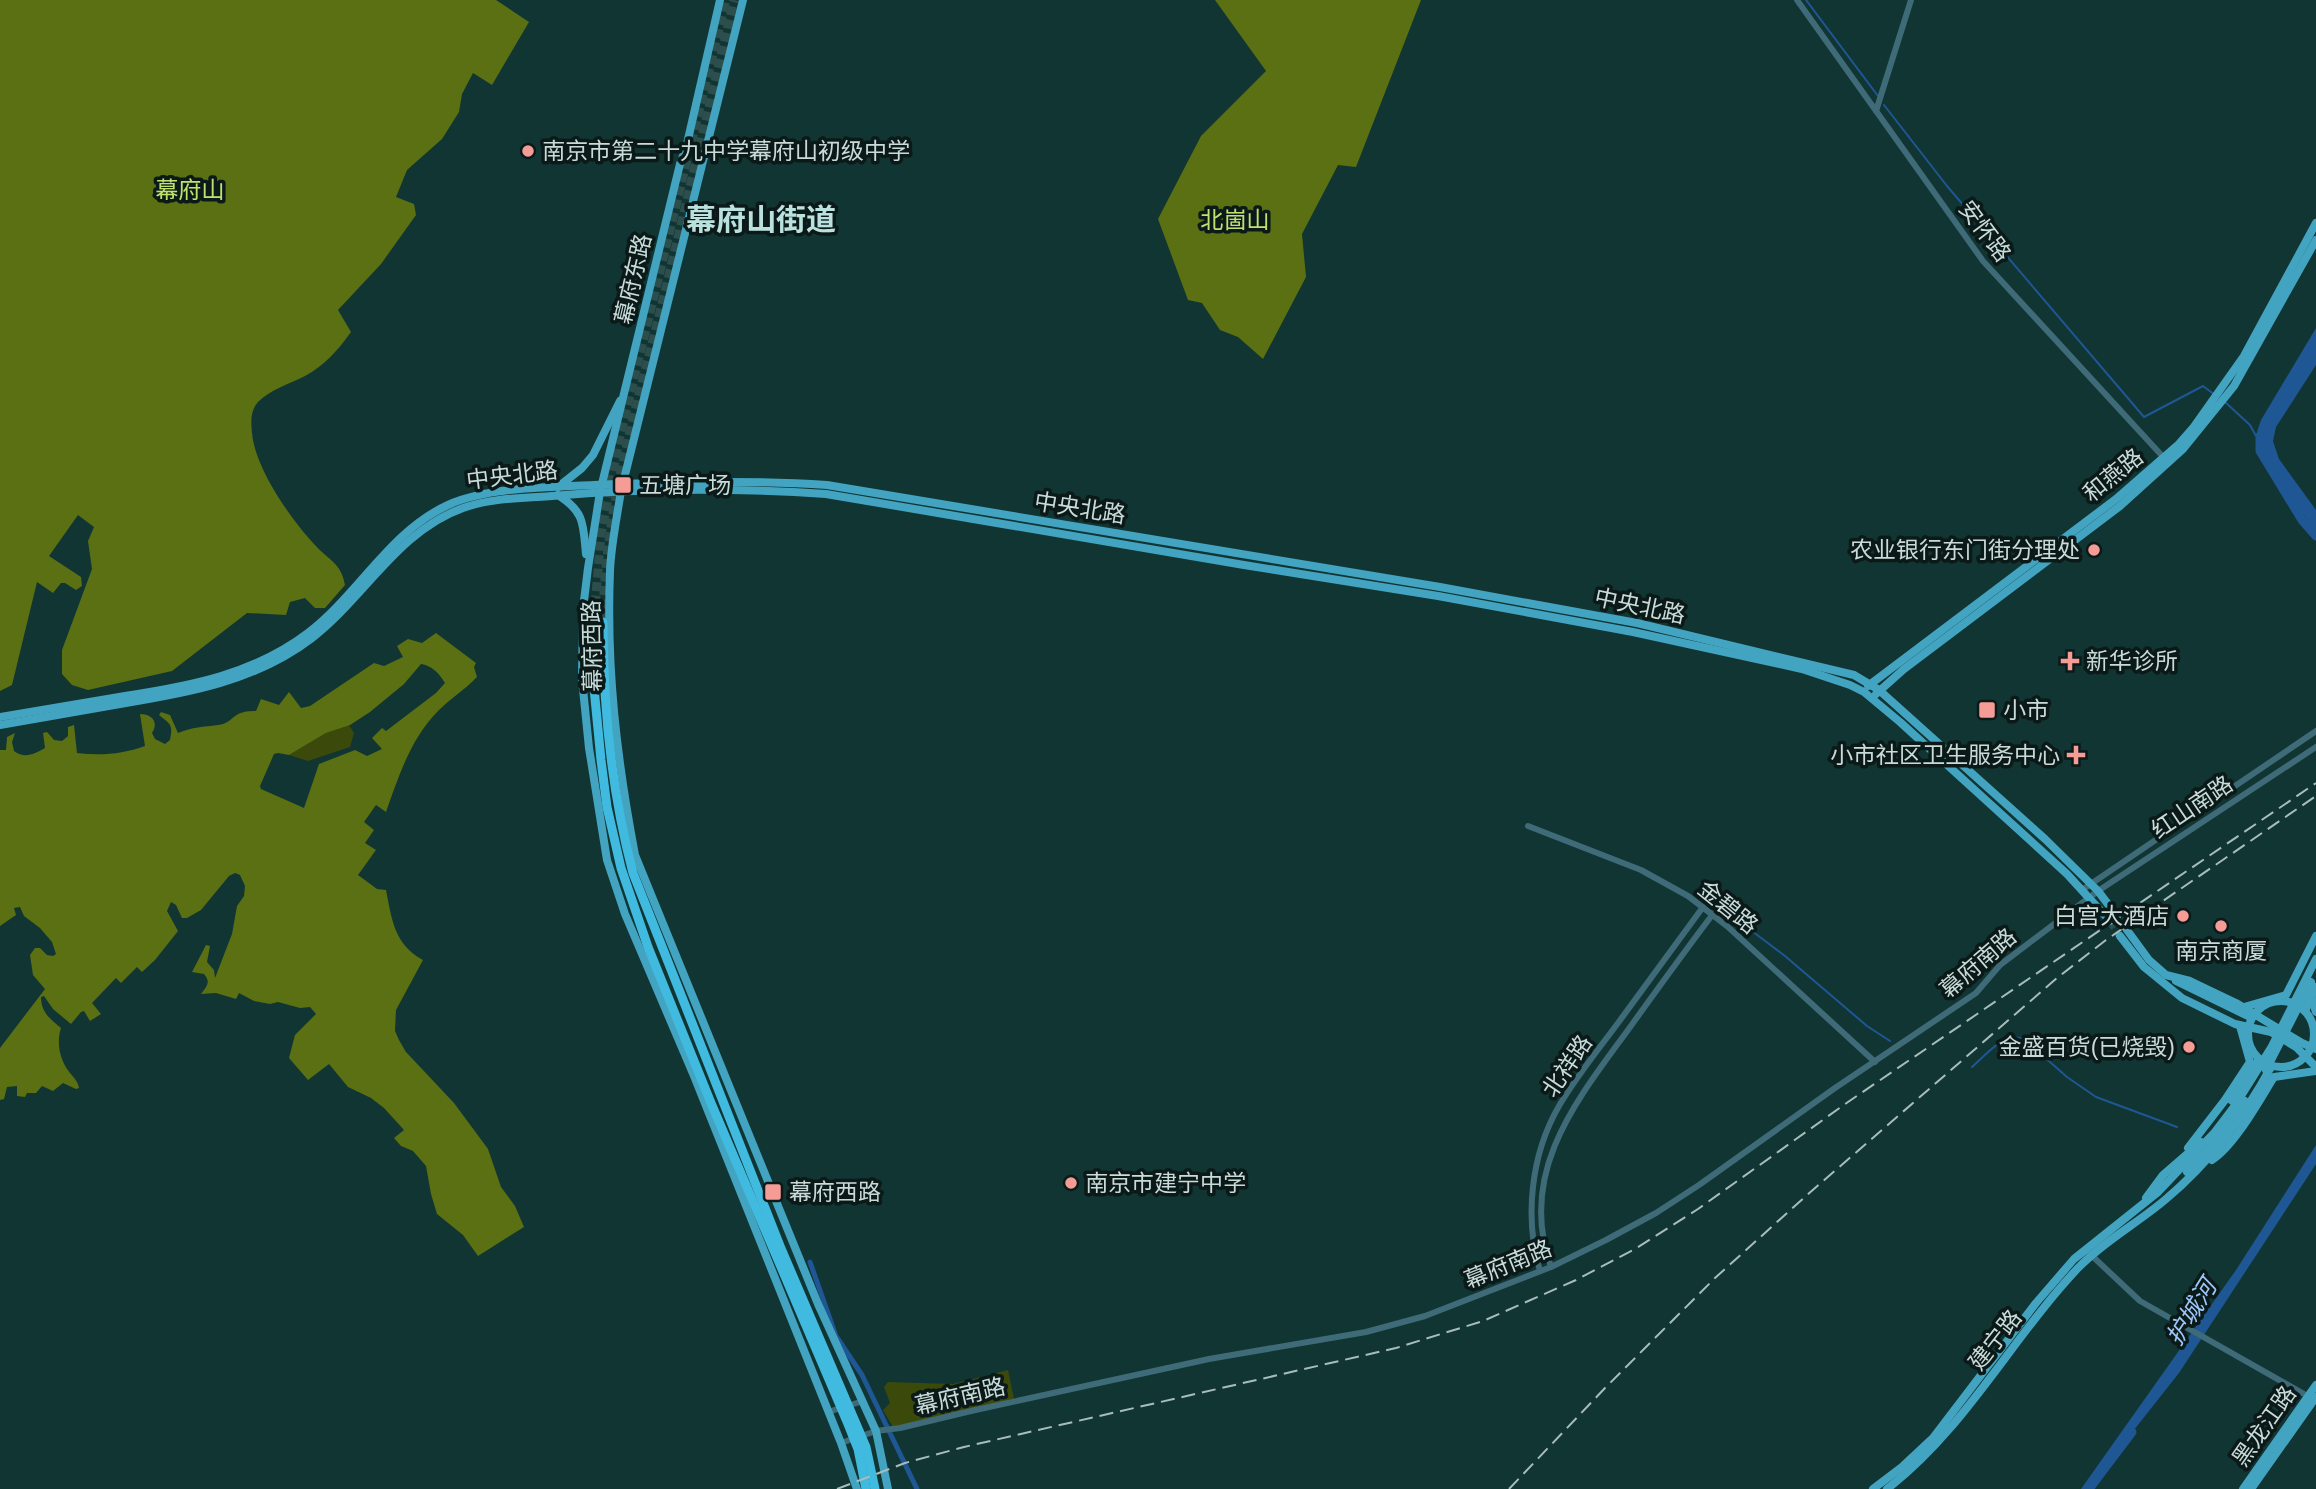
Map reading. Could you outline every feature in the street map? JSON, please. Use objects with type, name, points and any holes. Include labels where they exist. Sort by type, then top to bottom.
[{"type":"highway","name":"幕府西路","points":[[598,620],[609,759],[633,873],[776,1247],[858,1449],[866,1489]]},
{"type":"highway","name":"幕府西路","points":[[776,1247],[866,1447],[876,1489]]},
{"type":"main road","name":"幕府东路","points":[[588,568],[601,489],[720,0]]},
{"type":"main road","name":"幕府东路","points":[[648,384],[743,0]]},
{"type":"main road","name":"和燕路","points":[[1864,692],[1870,684],[2166,461],[2228,381],[2316,223]]},
{"type":"main road","name":"和燕路","points":[[1872,699],[1904,669],[2120,506],[2199,432],[2234,386],[2316,240]]},
{"type":"main road","name":"幕府西路","points":[[648,384],[622,487],[610,568],[610,685],[621,778],[635,855],[818,1304],[877,1431],[888,1489]]},
{"type":"main road","points":[[588,568],[584,534],[578,513],[558,491],[593,455],[626,389]]},
{"type":"main road","name":"中央北路","points":[[0,717],[215,680],[277,654],[332,613],[395,544],[430,515],[465,498],[622,487],[769,481],[827,485],[1427,584],[1635,623],[1854,675],[1879,690],[2045,839],[2098,891],[2113,918],[1864,692],[1802,669],[1653,636],[1438,596],[826,494],[622,487]]},
{"type":"main road","name":"中央北路","points":[[0,725],[177,695],[239,678],[280,659],[313,637],[360,594],[400,549],[435,521],[465,507],[485,502],[558,491]]},
{"type":"main road","name":"幕府西路","points":[[588,568],[583,608],[582,679],[589,748],[607,860],[625,914],[694,1076],[857,1489]]},
{"type":"main road","points":[[2123,933],[2182,998],[2271,1032],[2296,1047],[2316,1069]]},
{"type":"main road","points":[[2244,1007],[2286,995],[2316,936]]},
{"type":"main road","points":[[2288,1002],[2316,949]]},
{"type":"main road","name":"建宁路","points":[[1887,1489],[1906,1475],[1944,1438],[2057,1291],[2104,1235],[2196,1163],[2255,1074],[2316,960]]},
{"type":"main road","name":"建宁路","points":[[1873,1489],[1933,1438],[2066,1268],[2138,1221],[2167,1198],[2224,1130],[2261,1078],[2316,971]]},
{"type":"main road","points":[[2165,978],[2247,1023]]},
{"type":"main road","points":[[2165,978],[2190,981],[2244,1007],[2313,1052]]},
{"type":"main road","points":[[2305,1010],[2316,987]]},
{"type":"main road","points":[[2316,1001],[2316,1012]]},
{"type":"main road","points":[[2180,1159],[2250,1062],[2247,1023],[2267,1004],[2288,1002],[2305,1010],[2314,1029],[2313,1052],[2316,1060]]},
{"type":"main road","points":[[2247,1023],[2249,1044],[2259,1059],[2271,1067],[2291,1066],[2313,1052]]},
{"type":"main road","points":[[2140,1206],[2163,1175],[2201,1142],[2259,1059]]},
{"type":"main road","points":[[2196,1163],[2216,1150],[2251,1102],[2271,1067]]},
{"type":"main road","points":[[2196,1163],[2221,1154],[2274,1077],[2316,1069]]},
{"type":"main road","name":"黑龙江路","points":[[2251,1489],[2314,1398],[2316,1385]]},
{"type":"main road","name":"黑龙江路","points":[[2243,1489],[2314,1398]]},
{"type":"street","name":"安怀路","points":[[1797,0],[1983,261],[2166,461]]},
{"type":"street","points":[[1876,111],[1911,0]]},
{"type":"street","points":[[2082,890],[2316,731]]},
{"type":"street","name":"红山南路","points":[[2089,897],[2316,747]]},
{"type":"street","name":"金碧路","points":[[1528,826],[1641,870],[1703,907],[1875,1062]]},
{"type":"street","name":"幕府南路","points":[[841,1443],[877,1431],[1209,1359],[1366,1332],[1424,1316],[1551,1267],[1656,1213],[1976,993],[2000,965],[2089,897]]},
{"type":"street","name":"北祥路","points":[[1540,1271],[1532,1230],[1532,1202],[1538,1159],[1546,1133],[1559,1106],[1703,907]]},
{"type":"street","name":"北祥路","points":[[1551,1267],[1545,1250],[1542,1204],[1549,1163],[1557,1139],[1570,1111],[1713,914]]},
{"type":"street","points":[[1677,943],[1685,943],[1686,950]]},
{"type":"street","points":[[1532,1230],[1538,1233],[1542,1228]]},
{"type":"street","points":[[2089,1251],[2140,1301],[2314,1398]]},
{"type":"street","points":[[828,1412],[863,1401]]},
{"type":"green space","name":"幕府山","points":[[0,0],[496,0],[529,22],[492,85],[473,73],[462,94],[459,112],[442,139],[407,170],[396,197],[414,204],[416,215],[381,264],[338,310],[351,332],[319,367],[268,394],[254,409],[252,433],[267,477],[295,521],[337,566],[345,585],[325,608],[315,608],[305,598],[290,602],[286,615],[247,613],[172,671],[88,690],[72,685],[62,674],[62,650],[92,569],[88,541],[94,527],[78,515],[49,556],[81,577],[82,586],[76,590],[61,583],[53,593],[37,582],[12,685],[0,691]]},
{"type":"green space","name":"北崮山","points":[[1215,0],[1421,0],[1356,167],[1338,165],[1302,234],[1306,277],[1263,359],[1238,337],[1220,330],[1202,303],[1188,300],[1158,219],[1201,136],[1266,71]]},
{"type":"green space","points":[[436,633],[476,663],[474,667],[477,677],[429,721],[407,758],[386,812],[376,805],[364,822],[374,830],[365,843],[376,850],[358,875],[377,889],[386,890],[400,939],[413,954],[423,960],[396,1010],[395,1031],[399,1040],[406,1052],[454,1103],[488,1149],[501,1187],[515,1206],[524,1227],[478,1256],[463,1235],[437,1214],[426,1166],[413,1151],[401,1146],[394,1138],[404,1130],[384,1108],[348,1087],[329,1064],[308,1080],[289,1058],[295,1035],[316,1014],[310,1007],[254,1001],[239,993],[236,999],[216,993],[201,994],[207,979],[204,974],[192,972],[206,945],[210,946],[207,962],[214,970],[215,978],[232,934],[237,906],[244,896],[245,886],[240,875],[235,873],[229,876],[201,910],[187,918],[182,918],[176,905],[171,902],[167,911],[178,931],[142,972],[137,967],[121,983],[116,978],[92,1003],[101,1014],[90,1021],[84,1011],[81,1012],[71,1024],[53,1009],[44,996],[41,997],[44,1011],[61,1028],[61,1057],[79,1088],[63,1083],[53,1091],[42,1086],[36,1093],[27,1093],[25,1097],[17,1096],[17,1086],[7,1087],[4,1099],[0,1100],[0,1048],[45,989],[33,975],[30,955],[35,948],[40,948],[47,955],[56,954],[52,942],[24,916],[20,907],[14,908],[16,915],[0,926],[0,750],[6,750],[7,737],[15,733],[12,742],[14,751],[30,755],[45,748],[43,733],[47,732],[54,740],[62,741],[68,736],[68,727],[74,725],[77,753],[120,753],[145,746],[140,714],[153,719],[155,725],[152,733],[155,739],[165,744],[170,740],[171,728],[159,715],[161,712],[170,715],[178,733],[223,724],[242,712],[256,711],[261,699],[279,705],[289,692],[301,708],[310,706],[374,663],[384,666],[403,657],[397,646],[408,639],[422,643]],"holes":[[[421,664],[435,670],[445,683],[386,731],[382,728],[372,738],[382,749],[367,756],[355,750],[319,764],[304,808],[261,789],[274,754],[289,755],[326,733],[350,725],[404,684]]]},
{"type":"green space","points":[[349,725],[354,733],[350,747],[308,761],[289,755],[326,733]]},
{"type":"green space","points":[[1008,1370],[1014,1399],[893,1427],[883,1410],[890,1403],[884,1387],[888,1382],[953,1384]]},
{"type":"water","points":[[2316,328],[2316,365],[2276,427],[2273,441],[2279,459],[2316,510],[2316,531],[2267,463],[2256,436],[2261,420]]},
{"type":"water","points":[[2316,1145],[2316,1164],[2179,1373],[2090,1489],[2081,1489],[2236,1270]]},
{"type":"waterway","points":[[1806,0],[1878,96]]},
{"type":"waterway","points":[[1884,105],[1947,186],[2144,417],[2203,386],[2215,395]]},
{"type":"waterway","points":[[2225,402],[2250,425],[2256,436]]},
{"type":"waterway","points":[[2260,436],[2260,451],[2302,520],[2316,536]]},
{"type":"waterway","points":[[1732,916],[1785,956],[1867,1026],[1890,1041]]},
{"type":"waterway","points":[[1972,1067],[2002,1041],[2017,1037],[2024,1039],[2067,1077],[2096,1097],[2177,1127]]},
{"type":"waterway","points":[[810,1262],[836,1336],[862,1375],[917,1489]]},
{"type":"waterway","name":"护城河","points":[[2089,1489],[2132,1432]]},
{"type":"tunnel","points":[[594,618],[601,535],[619,440],[726,0]]},
{"type":"tunnel","points":[[603,622],[608,545],[614,507],[734,0]]},
{"type":"tunnel","points":[[2110,921],[2120,936]]},
{"type":"railway","points":[[837,1489],[905,1463],[964,1447],[1396,1348],[1483,1321],[1576,1280],[1635,1249],[1698,1209],[1848,1102],[2316,783]]},
{"type":"railway","points":[[1509,1489],[1715,1278],[2057,978],[2106,940],[2316,796]]},
{"type":"place","name":"南京市第二十九中学幕府山初级中学","points":[[528,151]]},
{"type":"place","name":"五塘广场","points":[[623,485]]},
{"type":"place","name":"农业银行东门街分理处","points":[[2094,550]]},
{"type":"place","name":"新华诊所","points":[[2070,661]]},
{"type":"place","name":"小市","points":[[1987,710]]},
{"type":"place","name":"小市社区卫生服务中心","points":[[2076,755]]},
{"type":"place","name":"白宫大酒店","points":[[2183,916]]},
{"type":"place","name":"南京商厦","points":[[2221,926]]},
{"type":"place","name":"金盛百货(已烧毁)","points":[[2189,1047]]},
{"type":"place","name":"南京市建宁中学","points":[[1071,1183]]},
{"type":"place","name":"幕府西路","points":[[773,1192]]},
{"type":"district","name":"幕府山街道","points":[[761,219]]}]
